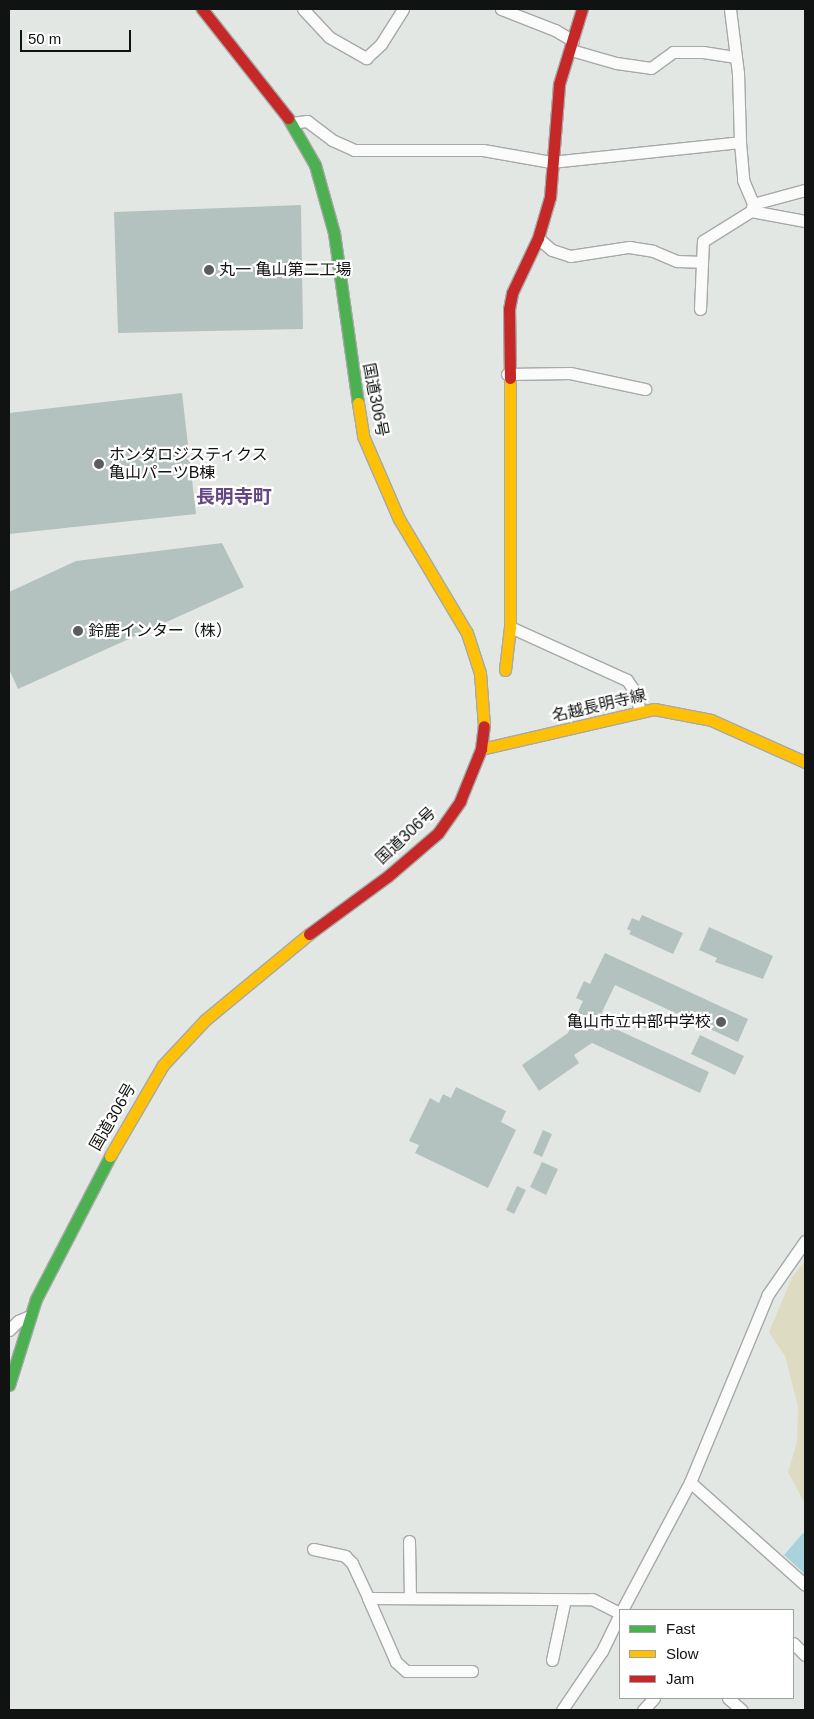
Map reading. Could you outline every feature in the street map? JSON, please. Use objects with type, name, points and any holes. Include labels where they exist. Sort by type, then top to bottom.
[{"type":"main road","name":"国道306号","points":[[9,1385],[30,1316],[74,1223],[131,1116],[163,1065],[205,1020],[321,924],[388,876],[438,833],[460,801],[481,749],[484,722],[481,680],[467,633],[399,519],[363,436],[326,196],[309,151],[292,123],[202,9]]},
{"type":"main road","points":[[505,670],[510,627],[507,374],[509,309],[512,293],[538,238],[550,197],[551,162],[559,84],[582,9]]},
{"type":"main road","name":"名越長明寺線","points":[[481,749],[639,710],[687,713],[805,762]]},
{"type":"street","points":[[303,9],[329,37],[366,58],[381,44],[403,9]]},
{"type":"street","points":[[501,9],[555,30],[572,45],[616,63],[651,68],[673,52],[702,52],[736,57]]},
{"type":"street","points":[[730,9],[736,57],[740,142],[744,180],[752,207]]},
{"type":"street","points":[[292,123],[307,121],[332,140],[354,150],[483,150],[551,162],[740,142]]},
{"type":"street","points":[[700,309],[703,241],[752,207],[805,190]]},
{"type":"street","points":[[752,207],[805,221]]},
{"type":"street","points":[[538,238],[552,250],[570,256],[629,247],[653,251],[677,261],[702,262]]},
{"type":"street","points":[[507,374],[570,373],[645,390]]},
{"type":"street","points":[[510,627],[627,680],[637,695],[639,710]]},
{"type":"street","points":[[623,1609],[690,1482],[768,1294],[805,1241]]},
{"type":"street","points":[[9,1330],[18,1321],[30,1316]]},
{"type":"street","points":[[690,1482],[805,1585]]},
{"type":"street","points":[[409,1542],[410,1597]]},
{"type":"street","points":[[313,1549],[345,1556],[352,1563],[396,1662],[406,1671],[472,1671]]},
{"type":"street","points":[[368,1598],[410,1597],[602,1601],[619,1612]]},
{"type":"street","points":[[552,1660],[565,1599]]},
{"type":"street","points":[[562,1710],[602,1651],[619,1617]]},
{"type":"street","points":[[794,1644],[805,1655]]},
{"type":"street","points":[[643,1710],[653,1699]]},
{"type":"street","points":[[729,1699],[742,1710]]},
{"type":"shaded area","points":[[805,1261],[805,1504],[788,1472],[797,1442],[798,1406],[785,1356],[769,1332],[792,1277]]},
{"type":"water","points":[[803,1533],[805,1534],[805,1574],[784,1555]]},
{"type":"building","name":"丸一 亀山第二工場","points":[[301,205],[303,329],[118,333],[114,212]]},
{"type":"building","name":"ホンダロジスティクス 亀山パーツB棟","points":[[182,393],[196,514],[9,534],[9,413]]},
{"type":"building","name":"鈴鹿インター（株）","points":[[222,543],[244,587],[18,689],[9,669],[9,592],[76,561]]},
{"type":"building","points":[[642,915],[683,933],[673,954],[629,934],[631,931],[627,929],[632,918],[639,921]]},
{"type":"building","points":[[709,927],[773,956],[763,979],[715,962],[717,958],[699,950]]},
{"type":"building","name":"亀山市立中部中学校","points":[[605,953],[748,1019],[738,1042],[615,985],[602,1012],[607,1025],[709,1072],[700,1093],[592,1043],[574,1055],[579,1063],[539,1091],[522,1065],[568,1033],[583,1001],[576,998],[584,981],[590,984]]},
{"type":"building","points":[[641,1014],[653,1019],[649,1030],[637,1024]]},
{"type":"building","points":[[700,1035],[744,1056],[735,1075],[691,1054]]},
{"type":"building","points":[[456,1087],[506,1111],[501,1122],[516,1130],[488,1188],[415,1153],[419,1145],[409,1141],[430,1098],[439,1103],[443,1094],[451,1098]]},
{"type":"building","points":[[543,1130],[552,1134],[542,1157],[533,1153]]},
{"type":"building","points":[[542,1162],[558,1169],[546,1195],[530,1187]]},
{"type":"building","points":[[517,1186],[526,1190],[514,1214],[506,1210]]},
{"type":"traffic: fast","points":[[288,118],[315,165],[334,233],[358,403]]},
{"type":"traffic: fast","points":[[9,1385],[36,1299],[110,1156]]},
{"type":"traffic: slow","points":[[505,670],[510,627],[510,378]]},
{"type":"traffic: slow","points":[[358,403],[363,436],[399,519],[467,633],[480,673],[484,726]]},
{"type":"traffic: slow","points":[[481,749],[654,709],[711,720],[805,762]]},
{"type":"traffic: slow","points":[[110,1156],[163,1065],[205,1020],[309,934]]},
{"type":"traffic: jam","points":[[202,9],[288,118]]},
{"type":"traffic: jam","points":[[510,378],[509,309],[512,293],[538,238],[550,197],[559,84],[582,9]]},
{"type":"traffic: jam","points":[[309,934],[388,876],[438,833],[460,801],[481,749],[484,726]]},
{"type":"place","name":"丸一 亀山第二工場","points":[[209,270]]},
{"type":"place","name":"ホンダロジスティクス 亀山パーツB棟","points":[[99,464]]},
{"type":"place","name":"鈴鹿インター（株）","points":[[78,631]]},
{"type":"place","name":"亀山市立中部中学校","points":[[721,1022]]},
{"type":"district","name":"長明寺町","points":[[234,497]]}]
